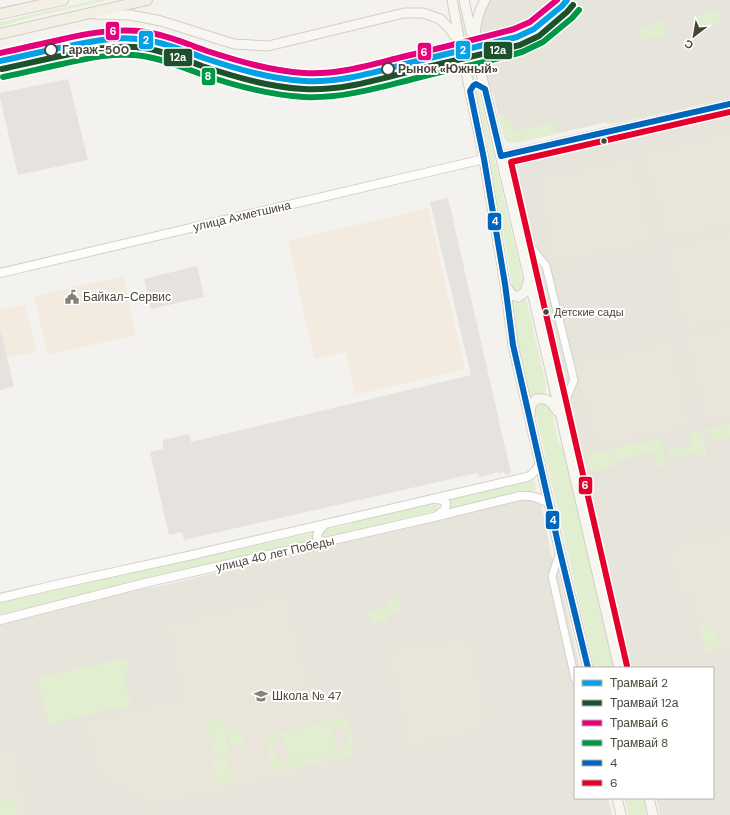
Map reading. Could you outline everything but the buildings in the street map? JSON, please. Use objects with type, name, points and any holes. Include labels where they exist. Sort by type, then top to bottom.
[{"type":"main road","points":[[0,14],[63,0]]},
{"type":"main road","points":[[0,34],[147,0]]},
{"type":"main road","points":[[452,0],[484,159],[513,345],[588,667]]},
{"type":"main road","points":[[464,0],[619,667]]},
{"type":"main road","points":[[476,54],[475,33],[479,10],[485,0]]},
{"type":"main road","points":[[87,14],[131,15],[161,21],[234,44],[268,46],[404,13],[423,13],[440,19],[450,28],[460,43]]},
{"type":"main road","points":[[470,92],[472,85],[475,84],[478,84],[485,89]]},
{"type":"main road","points":[[504,284],[512,295],[518,297],[525,292],[529,279]]},
{"type":"main road","points":[[530,417],[531,405],[536,398],[542,398],[549,401],[560,414]]},
{"type":"main road","points":[[617,799],[621,815]]},
{"type":"main road","points":[[649,799],[653,815]]},
{"type":"street","points":[[501,156],[730,104]]},
{"type":"street","name":"улица Ахметшина","points":[[0,272],[484,159]]},
{"type":"street","points":[[518,232],[546,266],[574,380],[560,414]]},
{"type":"street","name":"улица 40 лет Победы","points":[[0,598],[527,477],[531,475],[541,464]]},
{"type":"street","name":"улица 40 лет Победы","points":[[0,620],[145,583],[520,496],[540,498],[550,504]]},
{"type":"street","points":[[431,498],[443,500],[446,504],[445,509],[434,517]]},
{"type":"street","points":[[325,524],[318,532],[317,537],[320,541],[326,542]]},
{"type":"street","points":[[560,552],[552,576],[574,675]]},
{"type":"shaded area","points":[[489,0],[730,0],[730,98],[614,124],[603,123],[520,142],[512,143],[506,141],[494,98],[482,64],[477,39],[478,22]]},
{"type":"shaded area","points":[[607,5],[618,25],[607,31],[596,11]]},
{"type":"shaded area","points":[[68,79],[88,160],[18,175],[0,93]]},
{"type":"shaded area","points":[[730,114],[730,815],[660,815],[656,799],[714,799],[714,667],[626,667],[596,549],[597,541],[594,525],[534,256],[514,175],[515,166],[519,162],[578,148],[592,148],[645,132]]},
{"type":"shaded area","points":[[730,132],[730,226],[666,240],[642,152]]},
{"type":"shaded area","points":[[634,156],[654,244],[553,265],[537,178]]},
{"type":"shaded area","points":[[448,198],[511,473],[505,475],[504,472],[499,474],[499,472],[479,477],[477,473],[184,540],[182,532],[169,535],[150,452],[163,449],[163,440],[189,434],[191,442],[471,375],[430,202]]},
{"type":"shaded area","points":[[428,208],[465,369],[355,395],[346,352],[314,359],[288,241]]},
{"type":"shaded area","points":[[730,232],[730,321],[683,332],[667,245]]},
{"type":"shaded area","points":[[197,266],[204,297],[151,309],[144,279]]},
{"type":"shaded area","points":[[123,276],[136,335],[48,355],[34,296]]},
{"type":"shaded area","points":[[25,305],[37,352],[7,357],[0,327],[0,309]]},
{"type":"shaded area","points":[[730,326],[730,419],[705,425],[684,337]]},
{"type":"shaded area","points":[[0,328],[14,386],[0,390]]},
{"type":"shaded area","points":[[672,340],[692,427],[595,449],[575,362]]},
{"type":"shaded area","points":[[529,498],[534,500],[539,503],[542,508],[551,554],[559,574],[580,667],[574,667],[574,799],[608,799],[612,815],[0,815],[0,625],[61,606],[136,589],[156,587]]},
{"type":"shaded area","points":[[730,534],[730,650],[704,655],[691,600],[690,598],[680,601],[667,546],[698,536],[703,540]]},
{"type":"shaded area","name":"Школа № 47","points":[[287,595],[313,695],[339,690],[343,706],[348,705],[359,756],[352,758],[352,761],[206,796],[151,807],[96,774],[84,721],[182,697],[166,623]]},
{"type":"shaded area","points":[[666,634],[671,659],[665,660],[661,642],[639,646],[637,639]]},
{"type":"shaded area","points":[[469,635],[488,717],[479,733],[408,749],[386,651],[413,645],[414,648]]},
{"type":"shaded area","points":[[16,749],[30,815],[0,815],[0,752]]},
{"type":"green space","points":[[96,0],[108,0],[28,18],[0,27],[0,22]]},
{"type":"green space","points":[[459,4],[476,81],[473,81],[467,54]]},
{"type":"green space","points":[[718,10],[720,24],[700,28],[696,17]]},
{"type":"green space","points":[[663,20],[665,35],[642,41],[639,31]]},
{"type":"green space","points":[[476,87],[478,87],[523,282],[521,290],[518,292],[513,291]]},
{"type":"green space","points":[[498,115],[505,116],[511,122],[516,131],[550,123],[555,125],[555,133],[512,143],[506,141]]},
{"type":"green space","points":[[526,298],[546,385],[545,396],[529,400],[518,348],[512,301],[521,301]]},
{"type":"green space","points":[[543,403],[551,409],[558,440],[565,454],[614,667],[594,667],[535,411],[537,406]]},
{"type":"green space","points":[[730,423],[730,438],[717,441],[710,436],[706,429]]},
{"type":"green space","points":[[698,431],[703,435],[707,456],[701,457],[700,453],[671,458],[669,450],[690,446],[690,433]]},
{"type":"green space","points":[[660,438],[666,465],[657,467],[654,452],[613,461],[614,467],[591,472],[587,454]]},
{"type":"green space","points":[[534,480],[536,490],[461,508],[448,508],[446,499]]},
{"type":"green space","points":[[433,502],[436,503],[438,507],[436,511],[328,539],[323,538],[321,534],[323,530],[349,525],[356,521]]},
{"type":"green space","points":[[313,533],[316,542],[0,614],[0,602]]},
{"type":"green space","points":[[399,598],[401,611],[387,614],[388,621],[371,624],[369,611],[387,608],[389,600]]},
{"type":"green space","points":[[714,625],[719,648],[706,651],[701,627]]},
{"type":"green space","points":[[126,658],[129,673],[124,677],[131,705],[49,724],[37,678]]},
{"type":"green space","points":[[222,718],[230,752],[214,756],[205,722]]},
{"type":"green space","points":[[339,719],[346,720],[352,729],[353,741],[350,745],[352,755],[283,771],[272,766],[266,742],[275,733]],"holes":[[[331,725],[342,728],[347,735],[345,744],[342,749],[337,752],[289,762],[282,762],[275,757],[275,745],[283,736],[289,761],[337,750]]]},
{"type":"green space","points":[[239,727],[244,745],[232,747],[228,730]]},
{"type":"green space","points":[[228,757],[234,783],[218,787],[212,761]]},
{"type":"green space","points":[[8,798],[14,803],[18,815],[0,815],[0,801]]},
{"type":"green space","points":[[624,799],[643,799],[647,815],[628,815]]},
{"type":"tram line","name":"6","points":[[0,53],[92,33],[135,31],[162,35],[219,55],[267,68],[304,73],[342,71],[514,29],[530,22],[557,0]]},
{"type":"tram line","name":"2","points":[[0,61],[91,42],[124,38],[161,43],[228,66],[266,76],[304,81],[342,79],[368,74],[517,37],[534,29],[562,6],[567,0]]},
{"type":"tram line","name":"12а","points":[[2,69],[92,50],[113,47],[134,47],[159,51],[227,74],[265,84],[304,89],[345,87],[520,45],[539,36],[573,5]]},
{"type":"tram line","name":"8","points":[[3,77],[92,58],[112,55],[133,55],[150,57],[178,65],[224,82],[264,92],[304,97],[332,96],[375,88],[522,52],[543,42],[572,18],[579,10]]},
{"type":"transit line","name":"4","points":[[588,667],[513,345],[505,284],[484,159],[470,91],[476,84],[485,89],[501,156],[730,104]]},
{"type":"transit line","name":"6","points":[[627,666],[511,162],[730,112]]},
{"type":"place","name":"Гараж-500","points":[[51,50]]},
{"type":"place","name":"Рынок «Южный»","points":[[388,69]]},
{"type":"place","name":"Байкал-Сервис","points":[[72,297]]},
{"type":"place","name":"Детские сады","points":[[546,312]]},
{"type":"place","name":"Школа № 47","points":[[261,696]]}]
